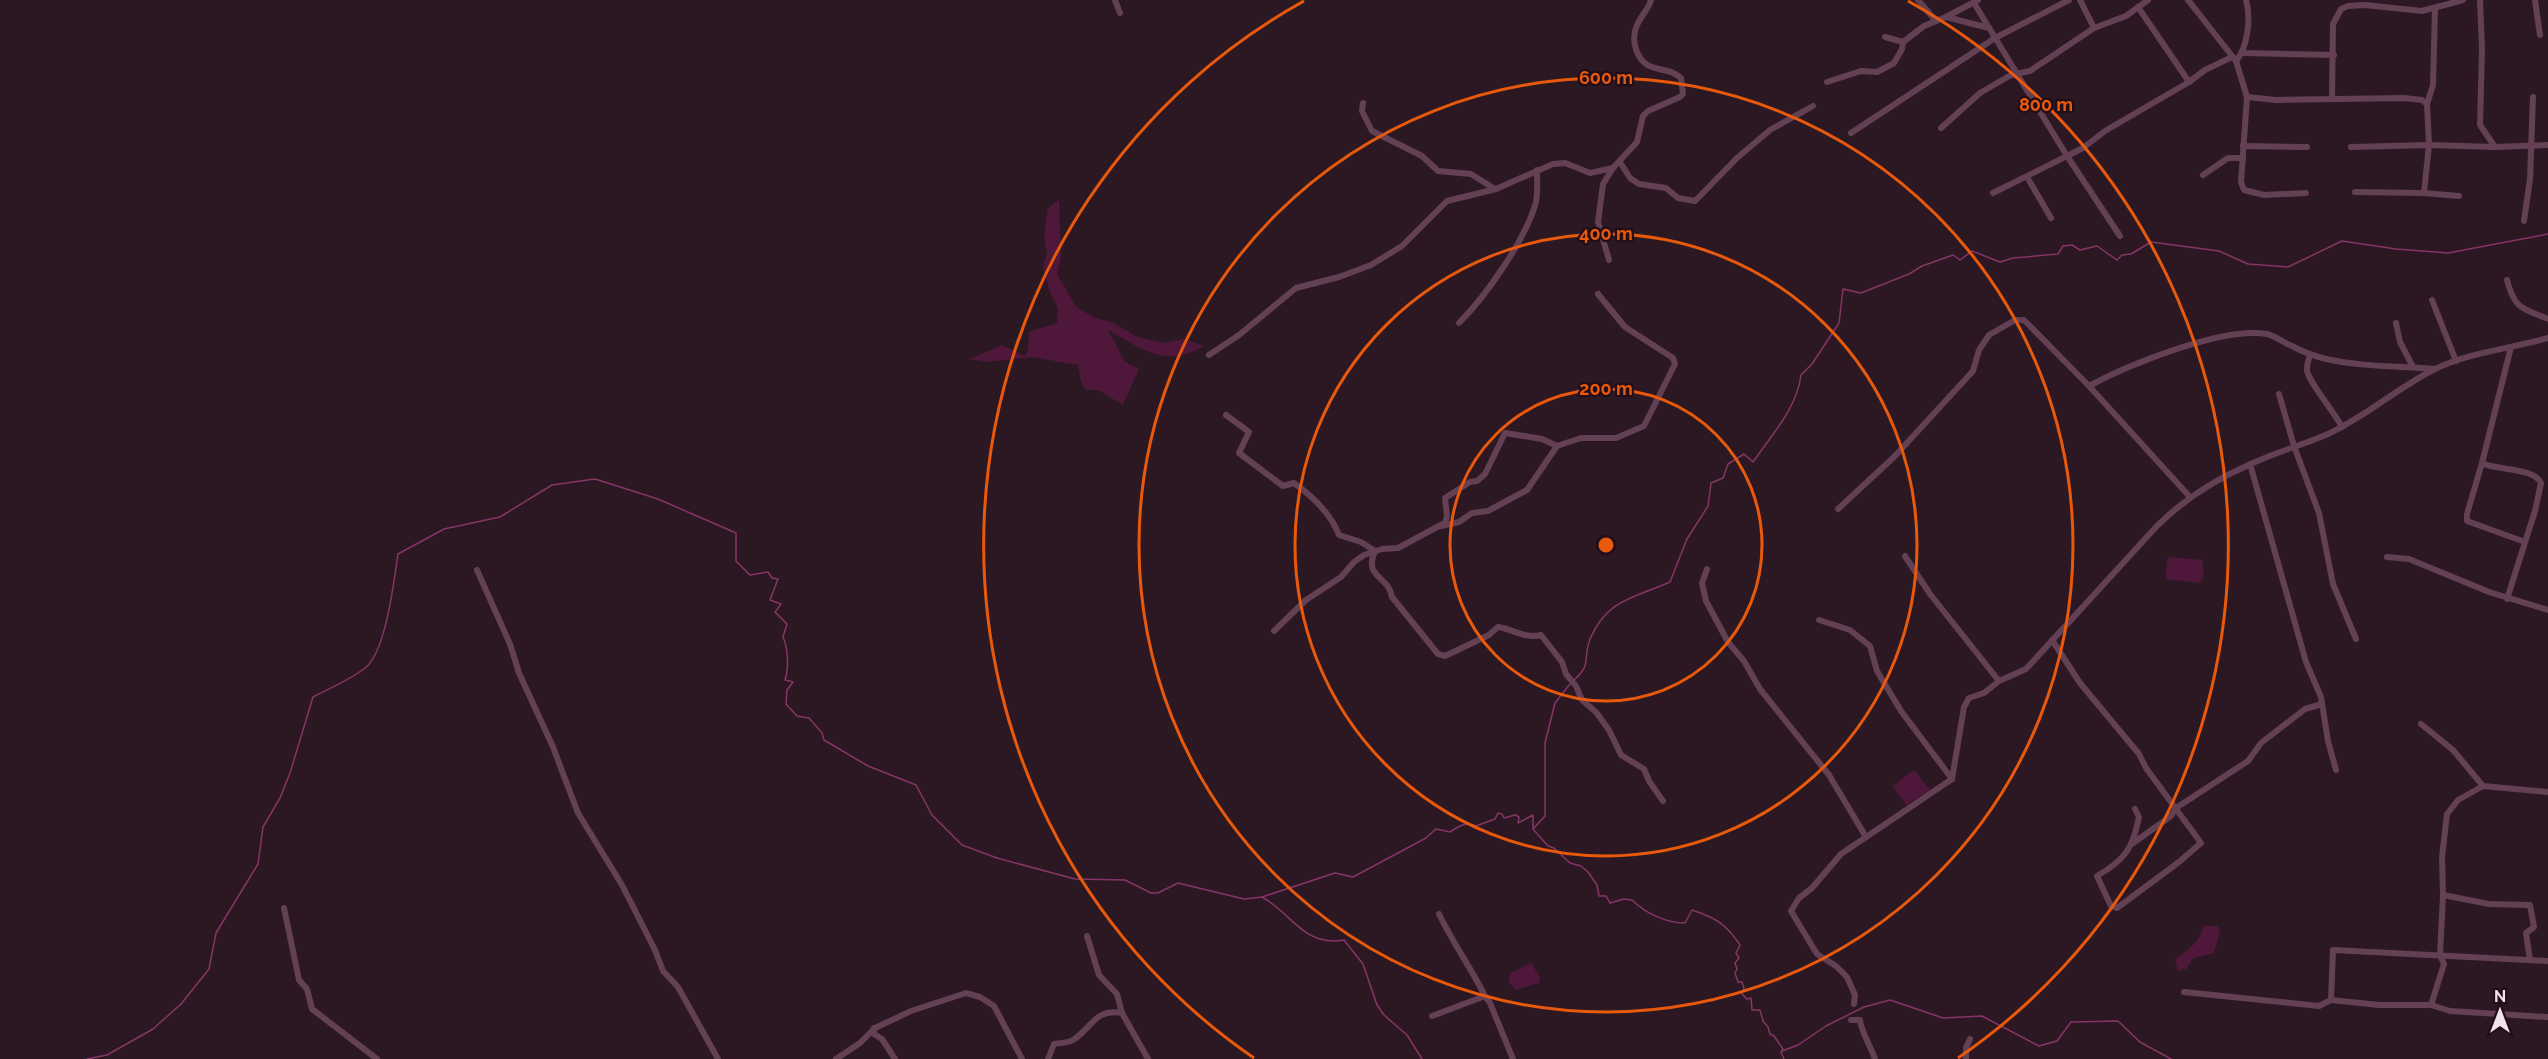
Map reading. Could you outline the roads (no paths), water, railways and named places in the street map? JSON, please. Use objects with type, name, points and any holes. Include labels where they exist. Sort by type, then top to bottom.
[{"type":"street","points":[[1115,0],[1120,13]]},
{"type":"street","points":[[1609,260],[1598,222],[1598,208],[1604,184],[1613,168],[1637,142],[1644,116],[1648,111],[1683,94],[1681,78],[1671,70],[1654,68],[1643,62],[1636,52],[1637,25],[1647,12],[1651,0]]},
{"type":"street","points":[[1918,0],[1936,21]]},
{"type":"street","points":[[1851,133],[1995,38],[2069,0]]},
{"type":"street","points":[[2080,0],[2094,28]]},
{"type":"street","points":[[1941,128],[1980,93],[2011,75],[2030,72],[2094,28],[2126,16],[2148,0]]},
{"type":"street","points":[[2188,0],[2234,59],[2247,97],[2241,182],[2244,190],[2264,195],[2306,193]]},
{"type":"street","points":[[2243,53],[2249,11],[2246,0]]},
{"type":"street","points":[[2332,99],[2333,24],[2341,9],[2348,6],[2422,11],[2463,0]]},
{"type":"street","points":[[2480,0],[2482,49],[2480,125],[2495,147]]},
{"type":"street","points":[[2535,0],[2540,35]]},
{"type":"street","points":[[1827,82],[1861,71],[1877,72],[1894,63],[1902,49],[1903,42],[1924,26],[1976,2],[1989,28],[2067,156],[2120,236]]},
{"type":"street","points":[[2138,7],[2189,82]]},
{"type":"street","points":[[2424,193],[2429,145],[2427,104],[2433,85],[2435,8]]},
{"type":"street","points":[[1947,17],[1989,28]]},
{"type":"street","points":[[1885,37],[1903,42]]},
{"type":"street","points":[[1993,193],[2083,148],[2105,131],[2189,82],[2205,70],[2234,59],[2243,53],[2334,55]]},
{"type":"street","points":[[2247,97],[2276,100],[2404,98],[2422,100],[2427,104]]},
{"type":"street","points":[[2524,221],[2530,179],[2534,97]]},
{"type":"street","points":[[1363,103],[1362,111],[1372,131],[1422,156],[1438,171],[1471,174],[1496,189]]},
{"type":"street","points":[[1620,162],[1630,178],[1639,184],[1658,185],[1666,188],[1678,198],[1695,201],[1737,158],[1770,130],[1813,106]]},
{"type":"street","points":[[2350,147],[2548,145]]},
{"type":"street","points":[[2243,146],[2307,147]]},
{"type":"street","points":[[2203,175],[2228,158],[2243,158]]},
{"type":"street","points":[[1209,355],[1239,335],[1296,288],[1339,277],[1371,265],[1402,246],[1447,201],[1496,189],[1553,164],[1565,163],[1590,173],[1613,168]]},
{"type":"street","points":[[1459,323],[1494,280],[1527,226],[1536,200],[1537,170]]},
{"type":"street","points":[[2027,177],[2051,218]]},
{"type":"street","points":[[2355,192],[2459,196]]},
{"type":"street","points":[[2506,280],[2513,300],[2519,306],[2548,319]]},
{"type":"street","points":[[1437,527],[1459,522],[1472,513],[1488,511],[1527,490],[1557,446],[1581,438],[1616,438],[1644,426],[1675,364],[1673,358],[1625,327],[1598,294]]},
{"type":"street","points":[[2432,300],[2456,362]]},
{"type":"street","points":[[1838,509],[1894,457],[1973,372],[1979,350],[1989,335],[2015,320],[2024,320],[2089,386],[2190,497]]},
{"type":"street","points":[[2396,323],[2400,342],[2413,367]]},
{"type":"street","points":[[2089,386],[2120,370],[2151,358],[2227,336],[2269,334],[2310,354],[2366,366],[2436,369]]},
{"type":"street","points":[[1854,1004],[1855,995],[1847,977],[1836,966],[1816,954],[1791,911],[1799,898],[1812,888],[1841,854],[1952,779],[1964,707],[1969,698],[1984,693],[1999,681],[2026,669],[2156,526],[2190,497],[2250,464],[2357,420],[2405,386],[2436,369],[2548,338]]},
{"type":"street","points":[[2511,347],[2467,514],[2467,522],[2526,542]]},
{"type":"street","points":[[2310,354],[2306,370],[2310,382],[2325,399],[2342,427]]},
{"type":"street","points":[[2278,394],[2294,446],[2319,513],[2333,584],[2356,639]]},
{"type":"street","points":[[1226,416],[1249,432],[1239,453],[1283,486],[1294,483],[1310,495],[1335,526],[1339,535],[1361,542],[1375,551]]},
{"type":"street","points":[[1274,631],[1306,600],[1341,577],[1354,562],[1375,551],[1398,548],[1445,523],[1447,516],[1444,498],[1470,482],[1477,481],[1485,474],[1505,433],[1542,440],[1557,446]]},
{"type":"street","points":[[2482,463],[2496,469],[2520,471],[2539,478],[2539,496],[2507,599]]},
{"type":"street","points":[[2250,464],[2306,662],[2322,704],[2336,770]]},
{"type":"street","points":[[1375,551],[1371,562],[1373,572],[1391,588],[1392,597],[1438,654],[1445,656],[1489,635],[1498,627],[1517,634],[1534,637],[1541,635],[1562,662],[1566,674],[1576,686],[1582,700],[1596,712],[1609,730],[1621,755],[1644,769],[1648,781],[1663,801]]},
{"type":"street","points":[[1905,556],[1935,600],[1999,681]]},
{"type":"street","points":[[2387,557],[2409,559],[2507,599],[2548,610]]},
{"type":"street","points":[[1707,569],[1702,583],[1706,601],[1728,642],[1744,661],[1760,689],[1829,775],[1866,837]]},
{"type":"street","points":[[477,570],[553,747],[578,813],[621,885],[655,950],[663,971],[678,987],[718,1059]]},
{"type":"street","points":[[1819,621],[1850,630],[1870,646],[1877,671],[1901,711],[1952,779]]},
{"type":"street","points":[[2052,640],[2080,683],[2139,754],[2146,768],[2201,843],[2117,908],[2111,906],[2097,876],[2120,861],[2130,850],[2139,816],[2135,809]]},
{"type":"street","points":[[2132,844],[2171,816],[2176,808],[2248,761],[2261,743],[2305,709],[2322,704]]},
{"type":"street","points":[[2421,724],[2453,750],[2483,786]]},
{"type":"street","points":[[2431,1005],[2444,964],[2440,955],[2442,857],[2447,814],[2458,800],[2483,786],[2548,792]]},
{"type":"street","points":[[2443,895],[2489,904],[2530,905],[2534,927],[2526,933],[2530,960]]},
{"type":"street","points":[[284,908],[299,980],[307,989],[312,1009],[377,1059]]},
{"type":"street","points":[[1439,914],[1490,1003],[1513,1059]]},
{"type":"street","points":[[1087,936],[1099,975],[1117,994],[1122,1013],[1148,1059]]},
{"type":"street","points":[[2331,1000],[2333,950],[2548,961]]},
{"type":"street","points":[[2184,992],[2319,1006],[2331,1000],[2379,1005],[2431,1005],[2450,1011],[2548,1017]]},
{"type":"street","points":[[836,1059],[860,1043],[874,1028],[911,1011],[966,993],[980,997],[994,1006],[1022,1059]]},
{"type":"street","points":[[1432,1016],[1485,996]]},
{"type":"street","points":[[1048,1059],[1054,1044],[1072,1041],[1099,1016],[1112,1011],[1122,1013]]},
{"type":"street","points":[[1851,1020],[1860,1020],[1860,1028],[1867,1036],[1875,1059]]},
{"type":"street","points":[[874,1028],[874,1034],[882,1039],[895,1059]]},
{"type":"street","points":[[1966,1059],[1966,1048],[1970,1039]]},
{"type":"waterway","points":[[1574,680],[1585,665],[1590,639],[1605,615],[1623,602],[1670,582],[1687,539],[1708,506],[1711,483],[1723,478],[1728,464],[1744,454],[1753,462],[1775,432],[1789,410],[1799,387],[1801,375],[1812,364],[1839,323],[1843,289],[1861,293],[1953,255],[1960,260],[1972,251],[2000,262],[2013,258],[2058,254],[2063,246],[2072,245],[2080,250],[2097,246],[2117,260],[2122,255],[2131,254],[2151,242],[2219,251],[2248,264],[2288,267],[2342,241],[2396,249],[2448,253],[2548,234]]},
{"type":"waterway","points":[[87,1059],[107,1055],[153,1029],[181,1004],[209,969],[216,933],[258,864],[263,827],[280,798],[290,773],[313,697],[365,668],[378,647],[388,615],[398,554],[444,529],[500,517],[552,485],[595,479],[658,499],[736,533],[736,561],[750,575],[768,572],[772,578],[778,579],[770,600],[781,604],[775,612],[787,624],[783,637],[787,658],[785,680],[793,682],[787,690],[786,704],[797,716],[809,718],[822,733],[824,740],[868,766],[916,785],[932,815],[962,845],[997,858],[1075,879],[1125,880],[1151,893],[1158,893],[1178,883],[1244,899],[1262,897],[1335,873],[1353,877],[1426,838],[1436,829],[1450,832],[1466,824],[1476,826],[1495,819],[1498,813],[1504,818],[1515,815],[1519,817],[1518,823],[1533,815],[1533,829],[1548,846],[1554,848],[1570,863],[1581,866],[1588,872],[1597,885],[1599,896],[1606,896],[1610,903],[1624,899],[1632,900],[1656,916],[1678,923],[1685,923],[1692,910],[1714,919],[1725,927],[1740,945],[1736,953],[1739,958],[1735,963],[1737,969],[1735,973],[1738,982],[1742,982],[1744,988],[1742,994],[1747,999],[1751,998],[1752,1010],[1760,1010],[1770,1034],[1783,1049],[1781,1052],[1784,1059]]},
{"type":"waterway","points":[[1533,829],[1545,816],[1545,743],[1555,703],[1570,684]]},
{"type":"waterway","points":[[1262,897],[1308,934],[1330,941],[1344,940],[1363,964],[1377,1005],[1384,1015],[1407,1035],[1422,1059]]},
{"type":"waterway","points":[[1782,1051],[1798,1045],[1826,1026],[1864,1007],[1890,1000],[1943,1018],[1982,1016],[2039,1046],[2057,1041],[2071,1022],[2118,1021],[2140,1042],[2171,1059]]}]
